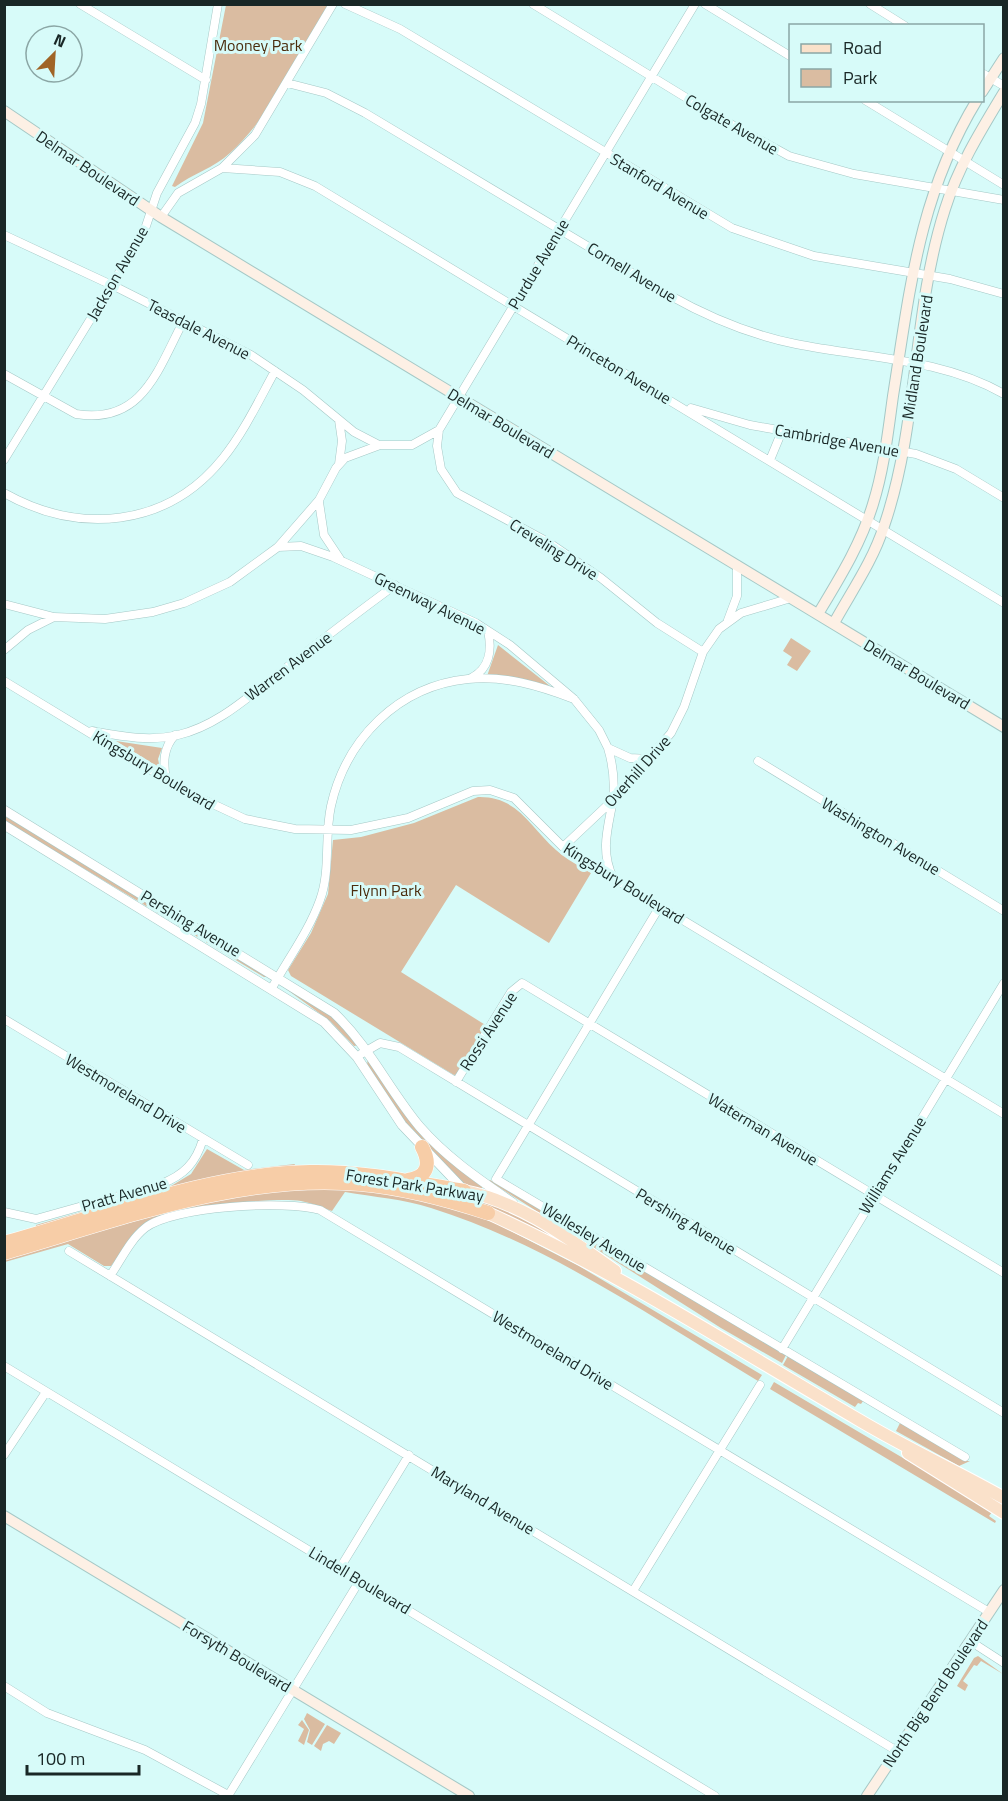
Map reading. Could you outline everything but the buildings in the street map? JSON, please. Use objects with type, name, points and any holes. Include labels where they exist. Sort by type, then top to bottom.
[{"type":"highway","points":[[408,1180],[420,1177],[426,1171],[428,1161],[422,1147]]},
{"type":"highway","name":"Forest Park Parkway","points":[[4,1242],[243,1178],[289,1173],[332,1172],[408,1180],[464,1191]]},
{"type":"highway","name":"Forest Park Parkway","points":[[4,1253],[205,1196],[277,1185],[331,1182],[384,1186],[441,1198],[488,1213]]},
{"type":"main road","points":[[987,75],[1004,58]]},
{"type":"main road","name":"Midland Boulevard","points":[[834,623],[884,529],[903,452],[939,231],[951,189],[964,161],[1004,92]]},
{"type":"main road","name":"Midland Boulevard","points":[[818,614],[848,564],[868,520],[885,450],[913,272],[934,186],[949,151],[976,102]]},
{"type":"main road","name":"Delmar Boulevard","points":[[4,111],[160,217],[1004,727]]},
{"type":"main road","name":"Forest Park Parkway","points":[[464,1191],[500,1200],[525,1212],[659,1304]]},
{"type":"main road","name":"Forest Park Parkway","points":[[488,1213],[541,1238],[878,1431],[1004,1498]]},
{"type":"main road","name":"Forest Park Parkway","points":[[878,1431],[933,1470],[1004,1513]]},
{"type":"main road","name":"Forsyth Boulevard","points":[[4,1516],[469,1797]]},
{"type":"main road","name":"North Big Bend Boulevard","points":[[867,1797],[1004,1590]]},
{"type":"street","points":[[80,4],[206,80]]},
{"type":"street","name":"Jackson Avenue","points":[[4,460],[144,232],[157,193],[195,123],[206,80],[218,4]]},
{"type":"street","points":[[160,217],[178,193],[222,168],[255,135],[333,4]]},
{"type":"street","name":"Stanford Avenue","points":[[345,4],[400,29],[699,210],[756,238],[834,261],[913,272],[1004,294]]},
{"type":"street","name":"Colgate Avenue","points":[[533,4],[651,77],[789,156],[854,174],[934,186],[1004,200]]},
{"type":"street","name":"Purdue Avenue","points":[[439,430],[695,4]]},
{"type":"street","points":[[705,4],[789,55]]},
{"type":"street","points":[[870,4],[902,24]]},
{"type":"street","points":[[987,75],[1004,86]]},
{"type":"street","name":"Cornell Avenue","points":[[287,83],[326,93],[357,108],[669,295],[721,320],[793,344],[916,363],[968,377],[1004,394]]},
{"type":"street","points":[[868,102],[1004,185]]},
{"type":"street","name":"Princeton Avenue","points":[[222,168],[255,168],[300,178],[665,396],[1004,603]]},
{"type":"street","name":"Teasdale Avenue","points":[[6,239],[112,285],[184,320],[275,371],[364,438],[380,445]]},
{"type":"street","points":[[4,374],[65,410],[89,416],[114,414],[138,401],[147,389],[184,320]]},
{"type":"street","points":[[4,493],[40,511],[74,519],[126,517],[178,498],[211,472],[224,457],[275,371]]},
{"type":"street","name":"Cambridge Avenue","points":[[665,396],[718,417],[782,431],[903,452],[956,469],[1004,498]]},
{"type":"street","points":[[4,604],[54,617],[105,619],[153,612],[184,603],[230,582],[278,547],[319,500],[339,464],[342,441],[338,419]]},
{"type":"street","points":[[339,464],[355,453],[380,445],[412,445],[439,430]]},
{"type":"street","name":"Creveling Drive","points":[[439,430],[437,446],[441,469],[457,493],[548,542],[601,578],[657,623],[703,652]]},
{"type":"street","points":[[770,460],[782,431]]},
{"type":"street","name":"Greenway Avenue","points":[[319,500],[324,535],[343,561]]},
{"type":"street","name":"Greenway Avenue","points":[[278,547],[301,546],[343,561],[445,608],[488,631],[546,674],[574,699],[599,730],[608,748]]},
{"type":"street","name":"Overhill Drive","points":[[727,621],[737,596],[736,565]]},
{"type":"street","name":"Warren Avenue","points":[[84,729],[142,738],[175,735],[218,718],[395,585]]},
{"type":"street","name":"Overhill Drive","points":[[563,847],[613,800],[658,750],[678,720],[703,652],[711,638],[727,621],[756,607],[792,598]]},
{"type":"street","points":[[4,650],[28,630],[54,617]]},
{"type":"street","points":[[470,679],[482,671],[488,661],[490,647],[488,631]]},
{"type":"street","points":[[272,988],[320,902],[327,878],[327,830],[331,806],[344,768],[365,733],[393,707],[411,697],[439,685],[470,679],[519,682],[574,699]]},
{"type":"street","name":"Kingsbury Boulevard","points":[[4,681],[223,811],[274,826],[351,830],[392,822],[473,791],[490,790],[507,794],[522,804],[563,847],[1004,1114]]},
{"type":"street","points":[[166,779],[164,758],[175,735]]},
{"type":"street","points":[[608,748],[630,758],[649,759]]},
{"type":"street","points":[[608,748],[613,766],[613,800],[605,837],[607,860],[613,879]]},
{"type":"street","name":"Washington Avenue","points":[[758,761],[1004,911]]},
{"type":"street","name":"Pershing Avenue","points":[[4,810],[278,976],[333,1013],[367,1050],[404,1106],[436,1144],[461,1167],[525,1212]]},
{"type":"street","name":"Pershing Avenue","points":[[4,825],[324,1022],[357,1057],[388,1107],[422,1147],[488,1213]]},
{"type":"street","name":"Wellesley Avenue","points":[[660,906],[496,1179],[964,1457]]},
{"type":"street","name":"Waterman Avenue","points":[[522,983],[1004,1273]]},
{"type":"street","name":"Rossi Avenue","points":[[456,1082],[511,992],[522,983]]},
{"type":"street","name":"Williams Avenue","points":[[782,1349],[1004,983]]},
{"type":"street","name":"Westmoreland Drive","points":[[4,1019],[248,1165]]},
{"type":"street","name":"Pershing Avenue","points":[[357,1057],[380,1043],[393,1044],[1004,1413]]},
{"type":"street","name":"Pratt Avenue","points":[[4,1212],[36,1219],[176,1178],[193,1163],[203,1139]]},
{"type":"street","name":"Westmoreland Drive","points":[[110,1276],[135,1238],[146,1227],[158,1220],[238,1207],[310,1207],[331,1215],[989,1612]]},
{"type":"street","name":"Maryland Avenue","points":[[69,1251],[897,1751]]},
{"type":"street","name":"Lindell Boulevard","points":[[4,1366],[715,1797]]},
{"type":"street","points":[[633,1591],[760,1385]]},
{"type":"street","points":[[4,1455],[46,1392]]},
{"type":"street","points":[[340,1568],[409,1455]]},
{"type":"street","points":[[4,1686],[47,1713],[145,1750],[228,1796],[291,1689],[360,1580]]},
{"type":"street","points":[[970,1641],[1004,1663]]},
{"type":"green space","name":"Mooney Park","points":[[226,5],[329,5],[272,102],[245,137],[224,158],[175,187],[172,186],[203,123]]},
{"type":"green space","points":[[791,638],[811,651],[797,671],[787,665],[792,657],[783,651]]},
{"type":"green space","points":[[498,645],[550,686],[523,679],[487,676]]},
{"type":"green space","points":[[116,741],[162,748],[158,759],[160,768]]},
{"type":"green space","name":"Flynn Park","points":[[478,797],[492,798],[513,807],[556,850],[591,873],[549,943],[456,885],[401,972],[487,1026],[458,1074],[454,1075],[291,976],[288,970],[311,933],[328,894],[333,840],[361,837],[414,823]]},
{"type":"green space","points":[[7,815],[267,977],[5,821]]},
{"type":"green space","points":[[282,986],[326,1010],[359,1045],[354,1046],[330,1021]]},
{"type":"green space","points":[[368,1058],[400,1107],[482,1185],[482,1189],[464,1185],[406,1123],[367,1065]]},
{"type":"green space","points":[[207,1149],[244,1170],[295,1164],[293,1168],[36,1227],[36,1225],[171,1186],[191,1174]]},
{"type":"green space","points":[[490,1180],[786,1355],[782,1363],[721,1328]]},
{"type":"green space","points":[[305,1186],[396,1192],[482,1216],[579,1266],[762,1375],[758,1381],[640,1308],[559,1262],[475,1223],[399,1200],[345,1192],[332,1211],[301,1201],[287,1200],[221,1204],[175,1212],[145,1223],[135,1232],[111,1266],[104,1266],[68,1244],[5,1262],[5,1258],[199,1203]]},
{"type":"green space","points":[[478,1199],[516,1211],[595,1262],[492,1210]]},
{"type":"green space","points":[[788,1356],[863,1401],[855,1407],[783,1365]]},
{"type":"green space","points":[[774,1382],[993,1511],[989,1516],[996,1521],[995,1523],[770,1389]]},
{"type":"green space","points":[[900,1423],[965,1461],[970,1461],[959,1466],[896,1431]]},
{"type":"green space","points":[[978,1656],[1003,1674],[981,1661],[977,1666],[974,1665],[963,1681],[968,1685],[965,1691],[957,1686],[974,1658]]},
{"type":"green space","points":[[307,1713],[325,1724],[312,1745],[307,1742],[310,1730],[304,1719]]},
{"type":"green space","points":[[302,1720],[309,1730],[304,1745],[298,1741],[304,1729],[298,1725]]},
{"type":"green space","points":[[327,1725],[341,1733],[334,1744],[329,1741],[323,1744],[321,1751],[314,1746]]}]
